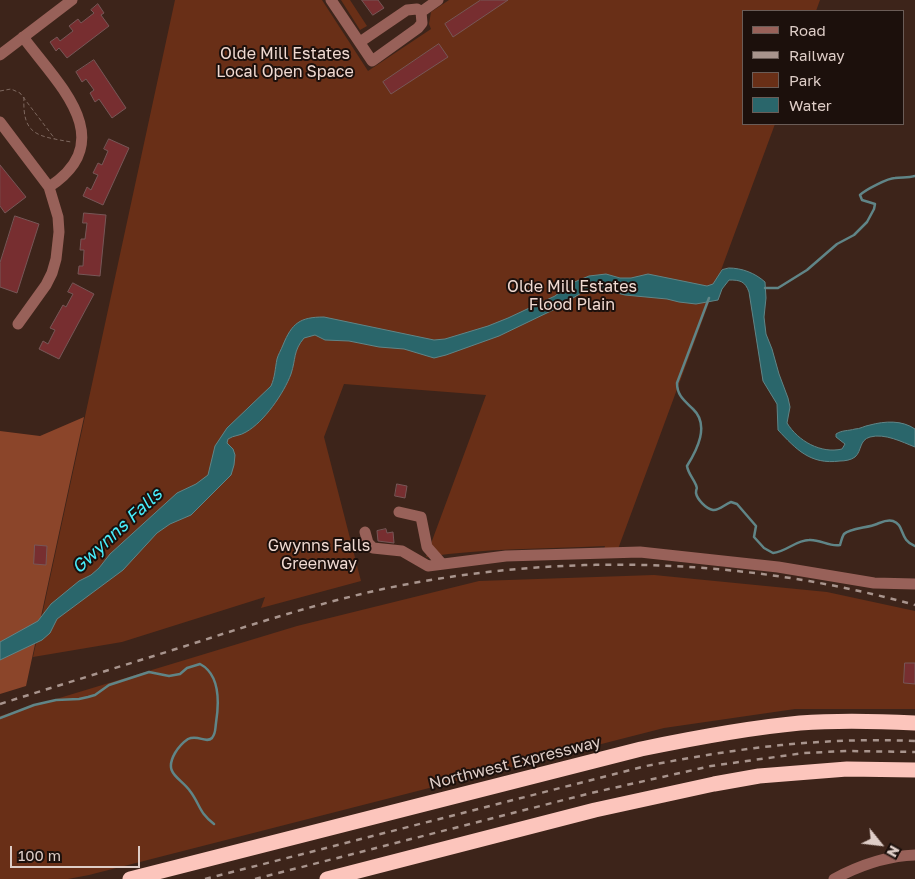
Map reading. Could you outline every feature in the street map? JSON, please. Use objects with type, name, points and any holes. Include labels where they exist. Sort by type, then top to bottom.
[{"type":"highway","name":"Northwest Expressway","points":[[130,879],[593,761],[704,736],[802,723],[874,721],[915,723]]},
{"type":"highway","points":[[327,879],[595,810],[714,784],[759,776],[847,769],[915,770]]},
{"type":"street","points":[[0,54],[72,0]]},
{"type":"street","points":[[332,0],[360,42],[372,60],[418,28],[422,23],[420,12],[417,9],[407,10],[360,42]]},
{"type":"street","points":[[420,12],[438,0]]},
{"type":"street","points":[[23,37],[74,105],[82,127],[81,143],[77,158],[72,167],[60,180],[49,187]]},
{"type":"street","points":[[0,122],[49,187],[58,217],[59,232],[56,259],[46,285],[18,324]]},
{"type":"street","points":[[399,512],[421,517],[427,546],[442,564]]},
{"type":"street","points":[[365,532],[368,543],[373,548],[402,551],[428,566],[506,556],[640,552],[778,568],[874,583],[915,584]]},
{"type":"street","points":[[834,879],[850,870],[878,860],[915,855]]},
{"type":"path","points":[[0,90],[12,89],[20,93],[56,139]]},
{"type":"path","points":[[24,97],[24,118],[30,128],[39,135],[81,143]]},
{"type":"green space","name":"Olde Mill Estates Flood Plain","points":[[175,0],[322,0],[368,71],[431,29],[429,24],[431,12],[449,0],[820,0],[816,10],[742,10],[742,125],[775,125],[618,549],[604,549],[605,546],[516,549],[426,557],[486,395],[344,384],[324,437],[361,581],[261,608],[265,597],[122,642],[33,657]]},
{"type":"green space","name":"Olde Mill Estates Local Open Space","points":[[341,0],[350,0],[367,26],[360,30]]},
{"type":"green space","points":[[654,575],[827,592],[915,611],[915,709],[795,709],[664,728],[89,875],[68,879],[0,879],[0,716],[297,626],[479,581]]},
{"type":"shaded area","points":[[84,417],[26,686],[0,694],[0,431],[40,436]]},
{"type":"water","name":"Gwynns Falls","points":[[729,268],[748,272],[765,282],[764,317],[766,334],[788,398],[790,407],[787,423],[797,435],[818,448],[826,450],[842,449],[845,444],[836,437],[836,434],[868,425],[893,422],[905,424],[915,429],[915,447],[887,437],[870,437],[866,438],[857,455],[853,458],[846,461],[829,462],[820,461],[804,454],[791,443],[778,430],[777,404],[763,381],[749,292],[744,283],[736,280],[729,280],[722,289],[718,300],[696,304],[625,295],[597,288],[583,292],[553,310],[499,336],[434,358],[404,349],[379,347],[349,341],[325,340],[315,335],[304,338],[300,343],[288,382],[266,414],[246,432],[228,439],[227,443],[233,449],[235,455],[231,475],[191,515],[170,524],[157,533],[123,570],[57,619],[50,633],[42,640],[0,660],[0,642],[38,621],[51,604],[79,581],[91,575],[99,568],[110,554],[177,493],[196,484],[208,475],[215,446],[227,428],[271,386],[277,357],[286,337],[294,326],[303,320],[324,317],[434,340],[445,339],[508,318],[555,296],[572,283],[589,276],[606,274],[620,278],[631,278],[648,274],[707,286],[713,284],[722,270]]},
{"type":"building","points":[[362,0],[378,0],[384,8],[373,15]]},
{"type":"building","points":[[481,0],[508,0],[453,37],[445,24]]},
{"type":"building","points":[[98,4],[104,13],[101,15],[109,26],[67,58],[59,48],[56,51],[50,42],[57,37],[60,41],[73,31],[69,26],[78,19],[81,23],[94,13],[91,10]]},
{"type":"building","points":[[439,44],[448,57],[391,94],[383,82]]},
{"type":"building","points":[[94,60],[126,108],[112,118],[99,99],[95,102],[90,93],[94,90],[86,79],[82,82],[76,72]]},
{"type":"building","points":[[109,139],[129,148],[103,205],[83,196],[87,187],[91,190],[98,175],[93,173],[98,163],[102,165],[108,151],[104,149]]},
{"type":"building","points":[[0,165],[26,197],[5,213],[0,206]]},
{"type":"building","points":[[84,213],[106,215],[100,276],[78,274],[79,266],[83,266],[84,250],[80,250],[81,239],[85,239],[87,223],[83,223]]},
{"type":"building","points":[[15,216],[39,224],[17,293],[0,287],[0,263]]},
{"type":"building","points":[[73,283],[94,294],[59,359],[39,349],[43,341],[48,344],[55,330],[50,328],[63,305],[66,307],[73,294],[68,292]]},
{"type":"building","points":[[397,484],[407,486],[405,498],[395,496]]},
{"type":"building","points":[[386,529],[387,533],[393,532],[394,543],[378,541],[377,531]]},
{"type":"building","points":[[35,545],[47,546],[46,565],[34,564]]},
{"type":"building","points":[[905,663],[915,663],[915,684],[904,683]]},
{"type":"waterway","points":[[765,288],[778,288],[807,270],[837,244],[854,235],[867,222],[875,204],[862,200],[860,195],[892,179],[915,176]]},
{"type":"waterway","points":[[709,298],[677,383],[680,395],[698,415],[701,422],[698,445],[687,466],[696,485],[696,493],[700,501],[713,510],[731,502],[737,504],[756,526],[754,537],[764,548],[773,553],[804,541],[813,540],[840,545],[843,535],[847,532],[889,520],[897,523],[906,540],[915,546]]},
{"type":"waterway","points":[[0,718],[34,705],[95,695],[109,685],[149,672],[169,676],[180,674],[187,668],[200,664],[212,675],[217,690],[218,707],[215,733],[210,740],[188,739],[175,753],[171,766],[174,775],[186,786],[202,812],[214,824]]},
{"type":"railway","points":[[0,704],[336,600],[449,577],[516,569],[583,565],[650,565],[717,569],[784,577],[850,589],[915,605]]},
{"type":"railway","points":[[205,879],[646,766],[780,745],[846,741],[915,741]]},
{"type":"railway","points":[[255,879],[591,793],[711,766],[804,753],[847,751],[915,752]]},
{"type":"park label","name":"Gwynns Falls Greenway","points":[[319,555]]}]
